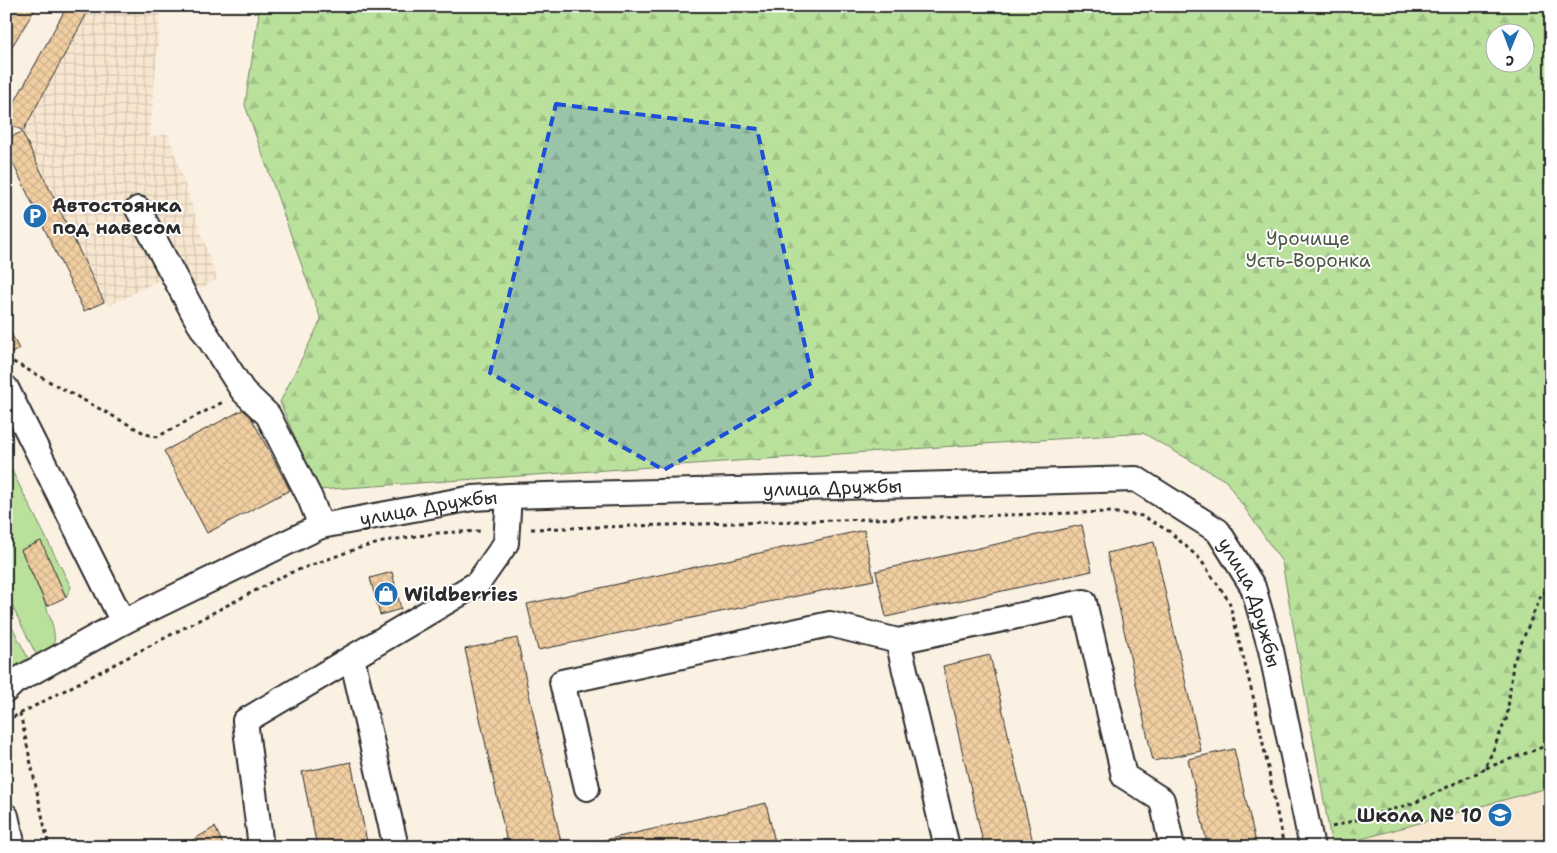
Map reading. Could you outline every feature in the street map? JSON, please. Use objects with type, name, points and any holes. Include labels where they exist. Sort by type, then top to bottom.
[{"type":"street","points":[[138,209],[199,322],[243,391],[268,415],[310,498],[321,526]]},
{"type":"street","points":[[6,388],[123,622]]},
{"type":"street","name":"улица Дружбы","points":[[10,686],[123,622],[321,526],[473,498],[1136,479],[1218,530],[1253,587],[1271,650],[1310,839]]},
{"type":"street","points":[[261,847],[245,722],[478,583],[506,543],[509,496]]},
{"type":"street","points":[[587,788],[562,682],[830,624],[898,641],[1084,602],[1124,776],[1162,800],[1172,847]]},
{"type":"street","points":[[898,641],[947,847]]},
{"type":"street","points":[[352,658],[396,847]]},
{"type":"street","points":[[6,816],[14,847]]},
{"type":"path","points":[[6,358],[146,434],[157,437],[243,391]]},
{"type":"path","points":[[6,720],[287,574],[356,549],[391,540],[438,533],[507,530],[1108,512],[1143,516],[1170,532],[1200,559],[1228,601],[1255,704],[1284,847]]},
{"type":"path","points":[[1485,769],[1507,718],[1513,663],[1542,593],[1551,590]]},
{"type":"path","points":[[10,686],[20,713],[49,847]]},
{"type":"path","points":[[1310,839],[1359,820],[1414,803],[1485,769],[1551,744]]},
{"type":"highlighted area","points":[[556,104],[757,129],[813,382],[664,470],[490,373]]},
{"type":"shaded area","points":[[91,6],[161,6],[150,137],[168,134],[217,280],[175,301],[161,279],[111,305],[104,302],[22,132]]},
{"type":"shaded area","name":"Школа № 10","points":[[1551,787],[1551,847],[1347,847],[1346,843]]},
{"type":"green space","name":"Урочище Усть-Воронка","points":[[260,6],[1551,6],[1551,787],[1332,847],[1282,562],[1226,481],[1143,433],[317,490],[280,402],[321,320],[245,105]]},
{"type":"green space","points":[[6,459],[71,587],[66,597],[41,542],[21,550],[37,584],[53,627],[53,645],[37,656],[6,594]]},
{"type":"green space","points":[[6,615],[29,660],[6,672]]},
{"type":"building","points":[[6,6],[37,6],[6,56]]},
{"type":"building","points":[[67,6],[91,6],[23,131],[6,122],[6,118]]},
{"type":"building","points":[[22,132],[104,302],[84,311],[6,149],[6,139]]},
{"type":"building","points":[[6,323],[19,349],[6,356]]},
{"type":"building","points":[[246,408],[290,490],[207,533],[164,451]]},
{"type":"building","points":[[1082,525],[1092,571],[886,617],[876,571]]},
{"type":"building","points":[[864,530],[874,580],[538,650],[527,604]]},
{"type":"building","points":[[41,541],[66,597],[47,606],[21,550]]},
{"type":"building","points":[[1154,542],[1201,751],[1153,761],[1107,553]]},
{"type":"building","points":[[392,572],[401,609],[380,615],[370,578]]},
{"type":"building","points":[[517,638],[562,847],[508,847],[465,649]]},
{"type":"building","points":[[990,655],[1034,847],[984,847],[943,666]]},
{"type":"building","points":[[1234,749],[1257,847],[1208,847],[1188,759]]},
{"type":"building","points":[[351,762],[368,847],[317,847],[302,772]]},
{"type":"building","points":[[766,803],[776,847],[575,847]]},
{"type":"building","points":[[215,827],[224,847],[181,847]]},
{"type":"place","name":"Автостоянка под навесом","points":[[35,216]]},
{"type":"place","name":"Wildberries","points":[[386,594]]},
{"type":"place","name":"Школа № 10","points":[[1500,815]]}]
